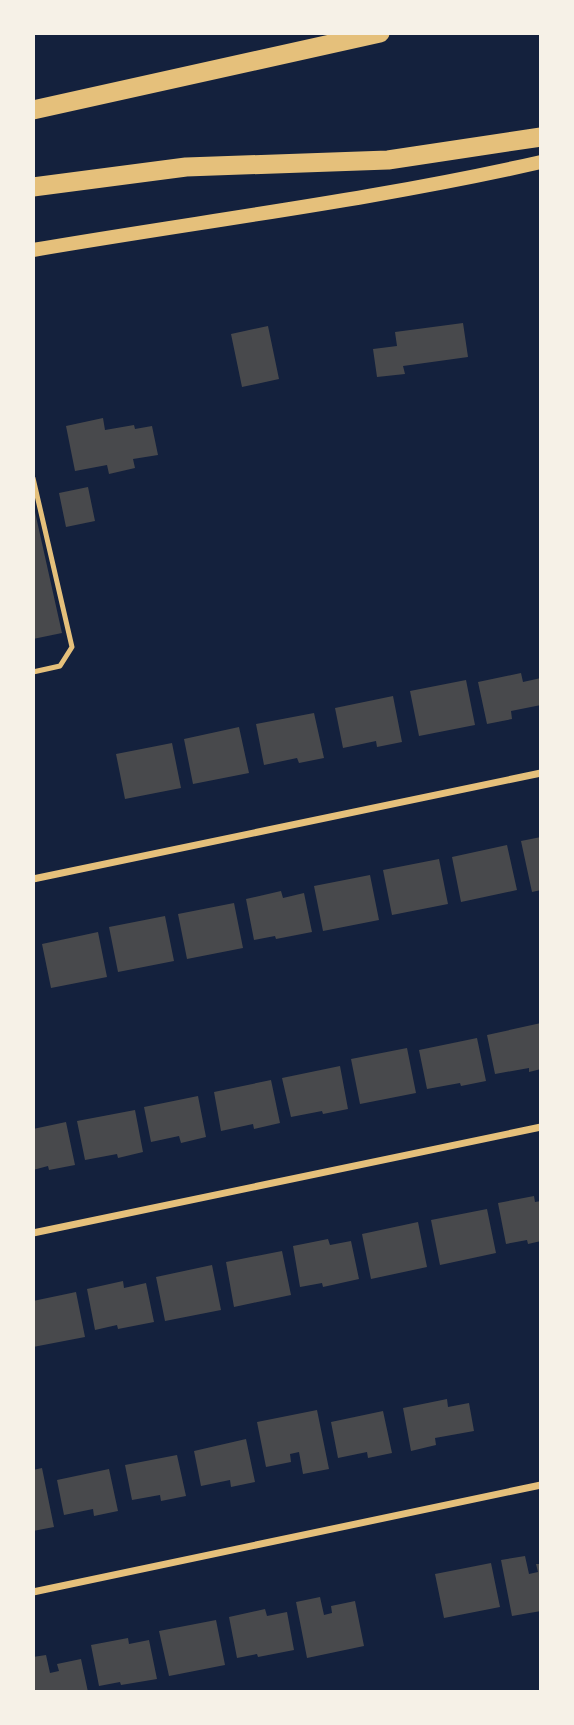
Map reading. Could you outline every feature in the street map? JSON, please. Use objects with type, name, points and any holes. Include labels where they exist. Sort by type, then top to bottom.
[{"type":"highway","points":[[33,110],[380,33]]},
{"type":"highway","points":[[33,187],[186,167],[388,160],[541,137]]},
{"type":"main road","points":[[33,250],[380,194],[541,162]]},
{"type":"street","points":[[33,879],[541,773]]},
{"type":"street","points":[[33,1233],[541,1127]]},
{"type":"street","points":[[33,1592],[541,1485]]},
{"type":"lane","points":[[33,478],[72,647],[60,666],[33,672]]},
{"type":"building","points":[[463,323],[468,357],[403,366],[405,374],[377,377],[373,349],[397,346],[395,332]]},
{"type":"building","points":[[268,326],[279,379],[242,387],[231,334]]},
{"type":"building","points":[[103,418],[105,430],[134,425],[135,429],[152,426],[158,455],[133,459],[135,468],[109,474],[107,465],[75,471],[66,426]]},
{"type":"building","points":[[88,487],[95,521],[66,527],[59,493]]},
{"type":"building","points":[[33,503],[62,633],[33,639]]},
{"type":"building","points":[[521,673],[523,682],[541,678],[541,705],[511,711],[512,719],[487,724],[478,682]]},
{"type":"building","points":[[466,680],[475,725],[419,736],[410,691]]},
{"type":"building","points":[[393,696],[402,742],[377,747],[376,741],[343,748],[335,708]]},
{"type":"building","points":[[314,713],[324,758],[299,763],[297,758],[264,765],[256,724]]},
{"type":"building","points":[[239,727],[249,773],[193,784],[184,739]]},
{"type":"building","points":[[172,743],[181,788],[125,799],[116,754]]},
{"type":"building","points":[[541,837],[541,890],[532,892],[521,841]]},
{"type":"building","points":[[507,845],[517,890],[461,902],[452,857]]},
{"type":"building","points":[[439,859],[448,904],[392,915],[383,870]]},
{"type":"building","points":[[370,875],[379,920],[323,931],[314,886]]},
{"type":"building","points":[[281,891],[283,898],[304,893],[312,932],[254,940],[246,899]]},
{"type":"building","points":[[234,903],[243,948],[187,959],[178,914]]},
{"type":"building","points":[[165,916],[174,961],[118,972],[109,927]]},
{"type":"building","points":[[98,932],[107,977],[51,988],[42,944]]},
{"type":"building","points":[[541,1023],[541,1069],[529,1072],[529,1068],[495,1074],[487,1035]]},
{"type":"building","points":[[477,1038],[486,1081],[427,1089],[419,1050]]},
{"type":"building","points":[[407,1048],[416,1093],[360,1104],[351,1059]]},
{"type":"building","points":[[340,1066],[348,1109],[291,1117],[282,1078]]},
{"type":"building","points":[[271,1080],[280,1123],[254,1129],[253,1124],[221,1131],[214,1092]]},
{"type":"building","points":[[198,1096],[206,1137],[181,1143],[179,1136],[151,1142],[144,1107]]},
{"type":"building","points":[[135,1110],[143,1152],[118,1158],[117,1154],[85,1160],[77,1121]]},
{"type":"building","points":[[66,1122],[75,1165],[49,1170],[48,1166],[33,1170],[33,1129]]},
{"type":"building","points":[[534,1196],[535,1202],[541,1201],[541,1241],[528,1244],[527,1240],[506,1244],[498,1203]]},
{"type":"building","points":[[487,1209],[496,1253],[440,1265],[431,1220]]},
{"type":"building","points":[[418,1222],[427,1267],[371,1279],[362,1234]]},
{"type":"building","points":[[328,1239],[330,1245],[351,1241],[359,1279],[323,1287],[322,1283],[300,1287],[293,1246]]},
{"type":"building","points":[[282,1251],[291,1295],[234,1307],[226,1262]]},
{"type":"building","points":[[212,1265],[221,1310],[165,1321],[156,1277]]},
{"type":"building","points":[[123,1281],[124,1288],[146,1283],[154,1322],[95,1330],[87,1289]]},
{"type":"building","points":[[76,1292],[85,1337],[33,1347],[33,1301]]},
{"type":"building","points":[[447,1399],[448,1407],[469,1403],[474,1431],[435,1438],[436,1445],[411,1451],[403,1408]]},
{"type":"building","points":[[317,1410],[329,1469],[303,1474],[299,1452],[290,1454],[291,1462],[266,1467],[257,1422]]},
{"type":"building","points":[[383,1411],[392,1453],[368,1458],[367,1452],[338,1458],[331,1422]]},
{"type":"building","points":[[246,1439],[255,1482],[231,1487],[230,1480],[201,1486],[194,1451]]},
{"type":"building","points":[[177,1455],[186,1496],[161,1501],[160,1495],[132,1500],[125,1465]]},
{"type":"building","points":[[42,1468],[54,1527],[33,1531],[33,1470]]},
{"type":"building","points":[[109,1469],[118,1511],[94,1516],[93,1509],[64,1515],[57,1480]]},
{"type":"building","points":[[525,1556],[529,1574],[538,1572],[536,1564],[541,1564],[541,1611],[512,1616],[501,1560]]},
{"type":"building","points":[[491,1563],[500,1607],[444,1618],[435,1574]]},
{"type":"building","points":[[320,1597],[324,1615],[332,1613],[331,1606],[355,1601],[364,1646],[307,1658],[296,1602]]},
{"type":"building","points":[[265,1609],[267,1616],[287,1612],[294,1650],[237,1658],[229,1617]]},
{"type":"building","points":[[216,1620],[225,1665],[169,1676],[159,1631]]},
{"type":"building","points":[[128,1638],[129,1644],[149,1640],[157,1679],[99,1686],[91,1645]]},
{"type":"building","points":[[46,1655],[50,1673],[59,1671],[57,1664],[81,1659],[88,1692],[33,1692],[33,1657]]}]
